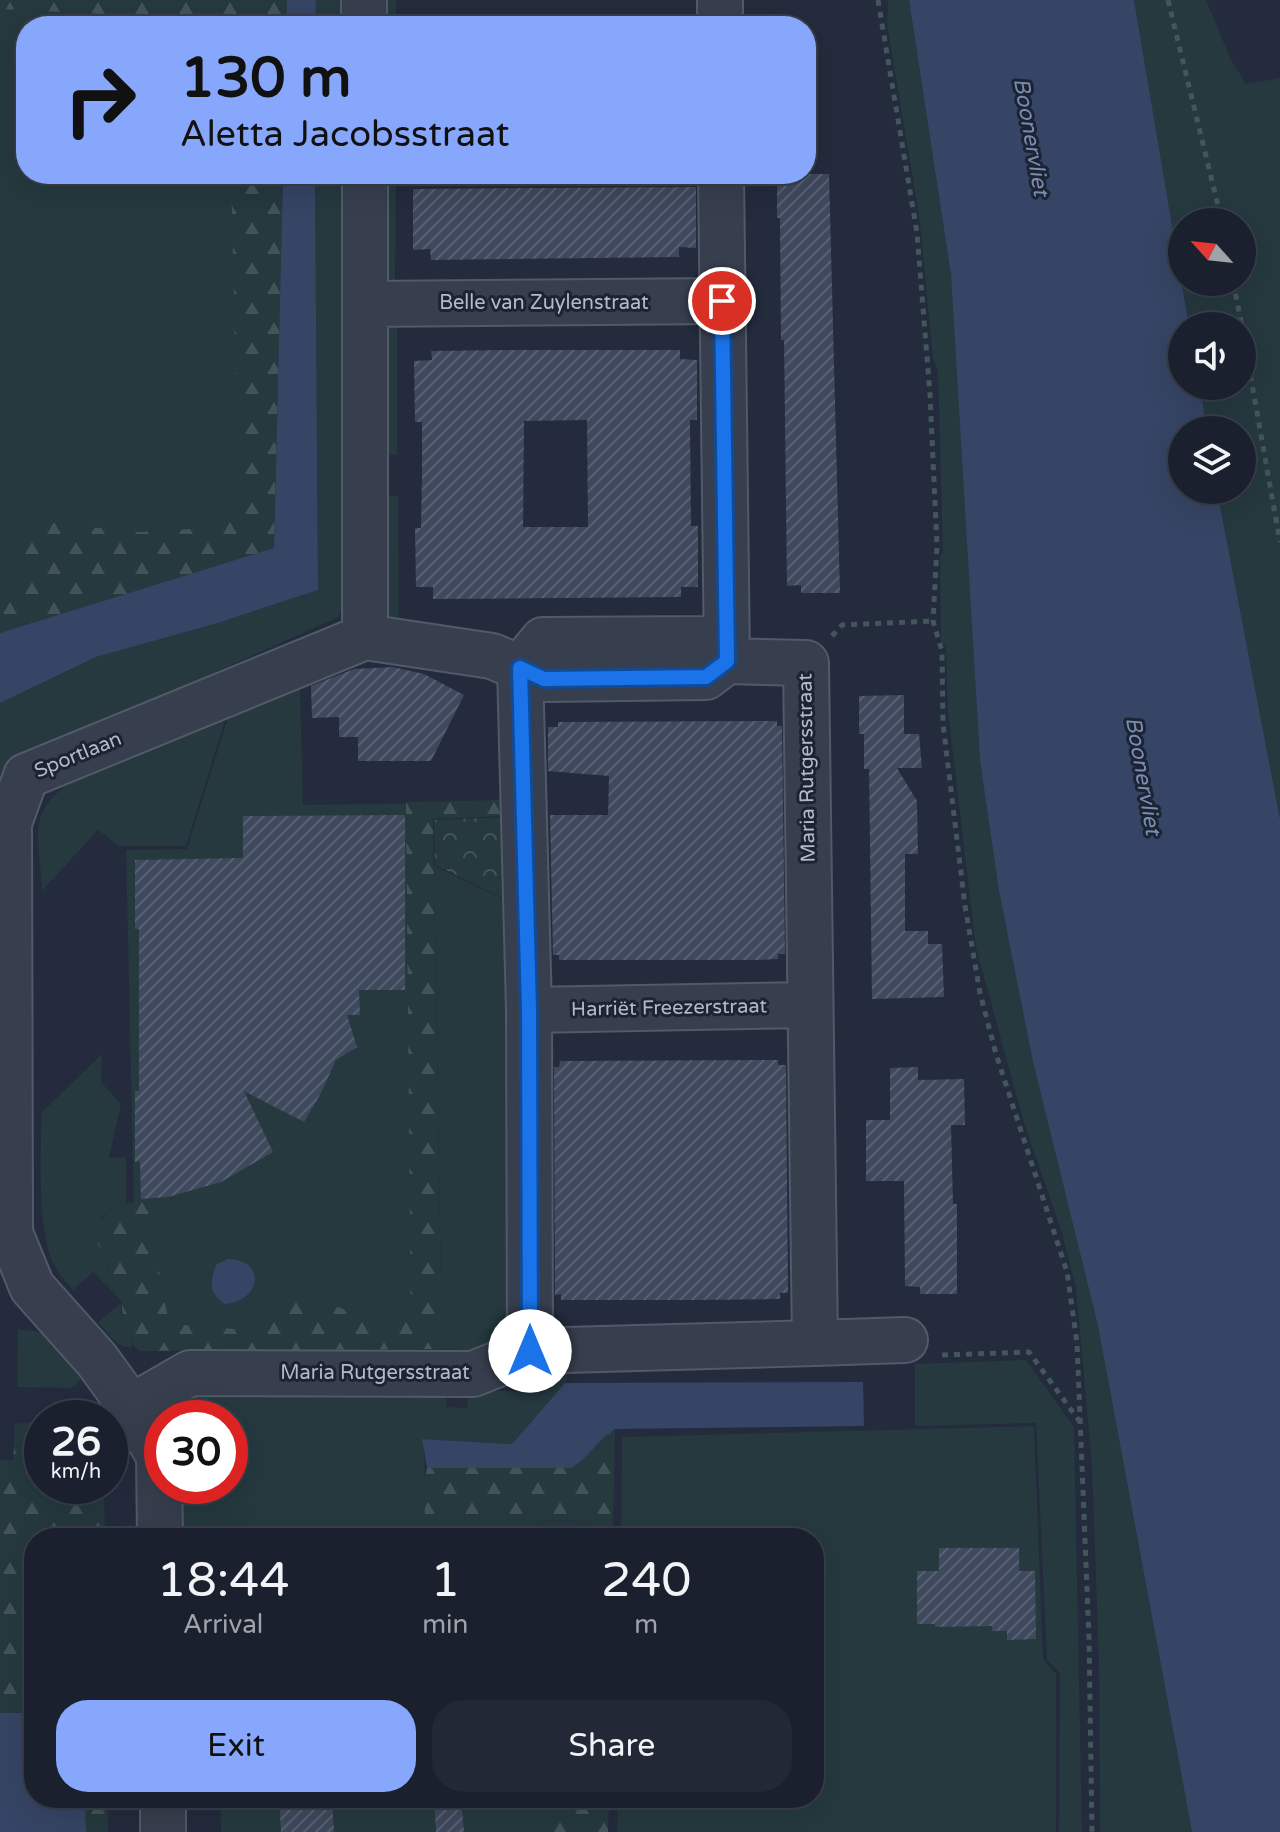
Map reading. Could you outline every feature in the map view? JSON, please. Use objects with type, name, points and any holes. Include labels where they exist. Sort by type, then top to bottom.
[{"type":"street","points":[[365,184],[365,637],[492,656],[544,679],[706,677],[727,661],[721,184]]},
{"type":"street","name":"Belle van Zuylenstraat","points":[[365,304],[722,301]]},
{"type":"street","name":"Sportlaan","points":[[160,1528],[159,1456],[131,1407],[97,1360],[32,1287],[10,1233],[9,823],[26,776],[365,637]]},
{"type":"street","name":"Maria Rutgersstraat","points":[[727,661],[806,663],[815,1343]]},
{"type":"street","points":[[520,668],[529,1010],[530,1351]]},
{"type":"street","name":"Harriët Freezerstraat","points":[[529,1010],[809,1005]]},
{"type":"street","name":"Maria Rutgersstraat","points":[[131,1407],[190,1373],[473,1374],[530,1351],[905,1340]]},
{"type":"street","points":[[163,1808],[163,1832]]},
{"type":"path","points":[[878,0],[917,233],[930,395],[937,546],[933,621],[942,651],[943,724],[965,906],[980,993],[1000,1067],[1067,1272],[1077,1343],[1089,1638],[1092,1832]]},
{"type":"path","points":[[1168,0],[1219,208]]},
{"type":"path","points":[[1255,400],[1280,542]]},
{"type":"path","points":[[842,625],[933,621]]},
{"type":"path","points":[[905,1340],[906,1356],[1029,1352],[1080,1422]]},
{"type":"green space","points":[[0,0],[249,0],[249,16],[16,16],[16,184],[249,184],[247,541],[0,620]]},
{"type":"green space","points":[[0,0],[287,0],[286,16],[146,16],[0,9]]},
{"type":"green space","points":[[316,0],[347,0],[347,16],[315,16]]},
{"type":"green space","points":[[376,0],[396,0],[396,16],[376,16]]},
{"type":"green space","points":[[888,0],[909,0],[951,275],[980,761],[999,891],[1033,1062],[1098,1326],[1192,1832],[1100,1832],[1099,1664],[1092,1465],[1076,1288],[1062,1233],[1024,1123],[976,948],[948,711],[946,648],[941,641],[940,556],[943,552],[938,371],[933,358],[919,215],[887,25]]},
{"type":"green space","points":[[1134,0],[1206,0],[1231,60],[1246,84],[1280,78],[1280,819],[1220,504],[1256,504],[1256,416],[1205,416],[1202,400],[1256,400],[1256,312],[1187,312],[1184,296],[1256,296],[1256,208],[1169,208]]},
{"type":"green space","points":[[231,184],[283,184],[274,548],[0,633],[0,603],[24,602],[24,520],[138,532],[226,527],[239,510]]},
{"type":"green space","points":[[315,184],[346,184],[345,591],[339,617],[27,756],[5,767],[0,773],[0,703],[96,657],[218,623],[318,590]]},
{"type":"green space","points":[[377,184],[396,184],[395,285],[385,283]]},
{"type":"green space","points":[[397,323],[397,455],[379,455],[379,324]]},
{"type":"green space","points":[[379,495],[398,496],[399,626],[381,620]]},
{"type":"green space","points":[[300,685],[303,805],[431,803],[440,1344],[137,1346],[126,850],[187,849],[229,714]]},
{"type":"green space","points":[[226,717],[186,846],[119,846],[98,830],[42,891],[38,828],[41,815],[58,792],[74,781]]},
{"type":"green space","points":[[503,800],[503,816],[433,819],[442,1349],[140,1351],[126,1329],[122,1302],[108,1287],[107,1270],[111,1257],[99,1246],[94,1234],[110,1210],[131,1203],[152,1203],[155,1208],[151,1229],[169,1324],[234,1329],[258,1325],[273,1307],[307,1295],[376,1322],[411,1322],[406,802]]},
{"type":"green space","points":[[506,817],[505,899],[435,865],[434,820]]},
{"type":"green space","points":[[434,866],[510,902],[510,1318],[486,1351],[442,1349]]},
{"type":"green space","points":[[102,1054],[101,1082],[121,1104],[109,1158],[126,1157],[126,1202],[102,1216],[99,1246],[111,1257],[107,1270],[108,1287],[93,1272],[73,1290],[57,1270],[45,1237],[41,1194],[41,1113]]},
{"type":"green space","points":[[122,1302],[121,1313],[133,1347],[122,1346],[98,1322]]},
{"type":"green space","points":[[18,1329],[48,1333],[82,1357],[78,1382],[71,1388],[17,1387]]},
{"type":"green space","points":[[1026,1360],[1074,1427],[1082,1832],[1059,1832],[1060,1673],[1047,1660],[1036,1423],[915,1426],[915,1364]]},
{"type":"green space","points":[[573,1364],[565,1383],[512,1444],[422,1439],[425,1518],[598,1521],[598,1528],[176,1528],[175,1504],[248,1504],[248,1400],[193,1400],[202,1390],[447,1391],[446,1407],[467,1408],[469,1391],[513,1391]]},
{"type":"green space","points":[[24,1423],[24,1504],[104,1504],[105,1528],[24,1528],[24,1713],[0,1713],[0,1460],[13,1460],[15,1424]]},
{"type":"green space","points":[[1034,1426],[1043,1659],[1056,1674],[1056,1832],[617,1832],[618,1808],[824,1808],[824,1528],[621,1528],[622,1437]]},
{"type":"green space","points":[[615,1429],[613,1528],[597,1528],[597,1521],[425,1519],[424,1483],[427,1468],[570,1467],[583,1459]]},
{"type":"green space","points":[[85,1808],[108,1808],[108,1832],[86,1832]]},
{"type":"green space","points":[[220,1808],[549,1808],[549,1832],[221,1832]]},
{"type":"green space","points":[[549,1808],[609,1808],[608,1832],[549,1832]]},
{"type":"water","points":[[287,0],[316,0],[315,16],[286,16]]},
{"type":"water","name":"Boonervliet","points":[[909,0],[1134,0],[1169,208],[1168,296],[1184,296],[1187,312],[1168,312],[1168,400],[1202,400],[1205,416],[1168,416],[1168,504],[1220,504],[1280,819],[1280,1832],[1192,1832],[1098,1326],[1033,1062],[999,891],[980,761],[951,275]]},
{"type":"water","points":[[283,184],[315,184],[318,590],[218,623],[96,657],[0,703],[0,633],[274,548]]},
{"type":"water","points":[[227,1259],[248,1265],[254,1272],[255,1280],[247,1295],[225,1304],[216,1296],[212,1283],[216,1265]]},
{"type":"water","points":[[863,1382],[864,1426],[615,1429],[571,1468],[427,1468],[422,1439],[512,1444],[565,1383]]},
{"type":"water","points":[[0,1713],[24,1713],[24,1808],[85,1808],[86,1832],[0,1832]]},
{"type":"building","points":[[816,174],[829,174],[840,593],[801,593],[801,585],[787,586],[784,340],[781,340],[780,218],[777,218],[777,184],[816,184]]},
{"type":"building","points":[[696,187],[696,248],[679,247],[679,257],[431,260],[430,249],[413,250],[413,189]]},
{"type":"building","points":[[680,350],[680,359],[697,360],[697,420],[690,420],[691,526],[698,526],[698,587],[681,587],[681,597],[433,599],[433,587],[416,587],[415,528],[421,528],[422,422],[415,422],[414,361],[432,360],[431,351]],"holes":[[[587,420],[588,527],[523,527],[524,421]]]},
{"type":"building","points":[[393,667],[424,674],[464,695],[431,761],[358,761],[358,737],[339,737],[339,717],[312,718],[311,686],[354,669]]},
{"type":"building","points":[[904,695],[904,734],[919,734],[922,768],[897,768],[917,801],[918,854],[905,854],[905,931],[928,931],[928,944],[942,944],[944,997],[872,999],[869,769],[864,769],[864,734],[859,734],[859,696]]},
{"type":"building","points":[[777,721],[777,726],[782,726],[785,954],[778,954],[778,959],[758,960],[559,960],[559,955],[553,955],[550,815],[608,815],[609,776],[548,771],[548,727],[558,727],[558,722]]},
{"type":"building","points":[[405,815],[405,990],[359,990],[360,1015],[347,1015],[357,1047],[336,1060],[304,1122],[244,1091],[273,1152],[221,1182],[168,1197],[141,1199],[140,1161],[135,1162],[135,1091],[139,1091],[139,929],[135,929],[135,860],[243,858],[243,816]]},
{"type":"building","points":[[778,1060],[778,1065],[786,1065],[788,1293],[780,1293],[780,1299],[697,1300],[561,1300],[561,1294],[555,1295],[554,1067],[559,1067],[560,1061]]},
{"type":"building","points":[[918,1067],[918,1080],[964,1079],[965,1125],[951,1125],[953,1204],[957,1204],[957,1294],[920,1294],[920,1287],[905,1286],[904,1181],[866,1181],[866,1120],[890,1120],[890,1068]]},
{"type":"building","points":[[939,1548],[1019,1548],[1019,1571],[1035,1571],[1036,1639],[1007,1640],[1007,1631],[992,1631],[992,1626],[935,1627],[935,1624],[917,1624],[917,1571],[939,1571]]},
{"type":"building","points":[[280,1808],[333,1808],[334,1832],[281,1832]]},
{"type":"building","points":[[435,1808],[462,1808],[464,1832],[436,1832]]},
{"type":"route","points":[[530,1351],[529,1010],[520,668],[544,679],[706,677],[727,661],[722,301]]}]
